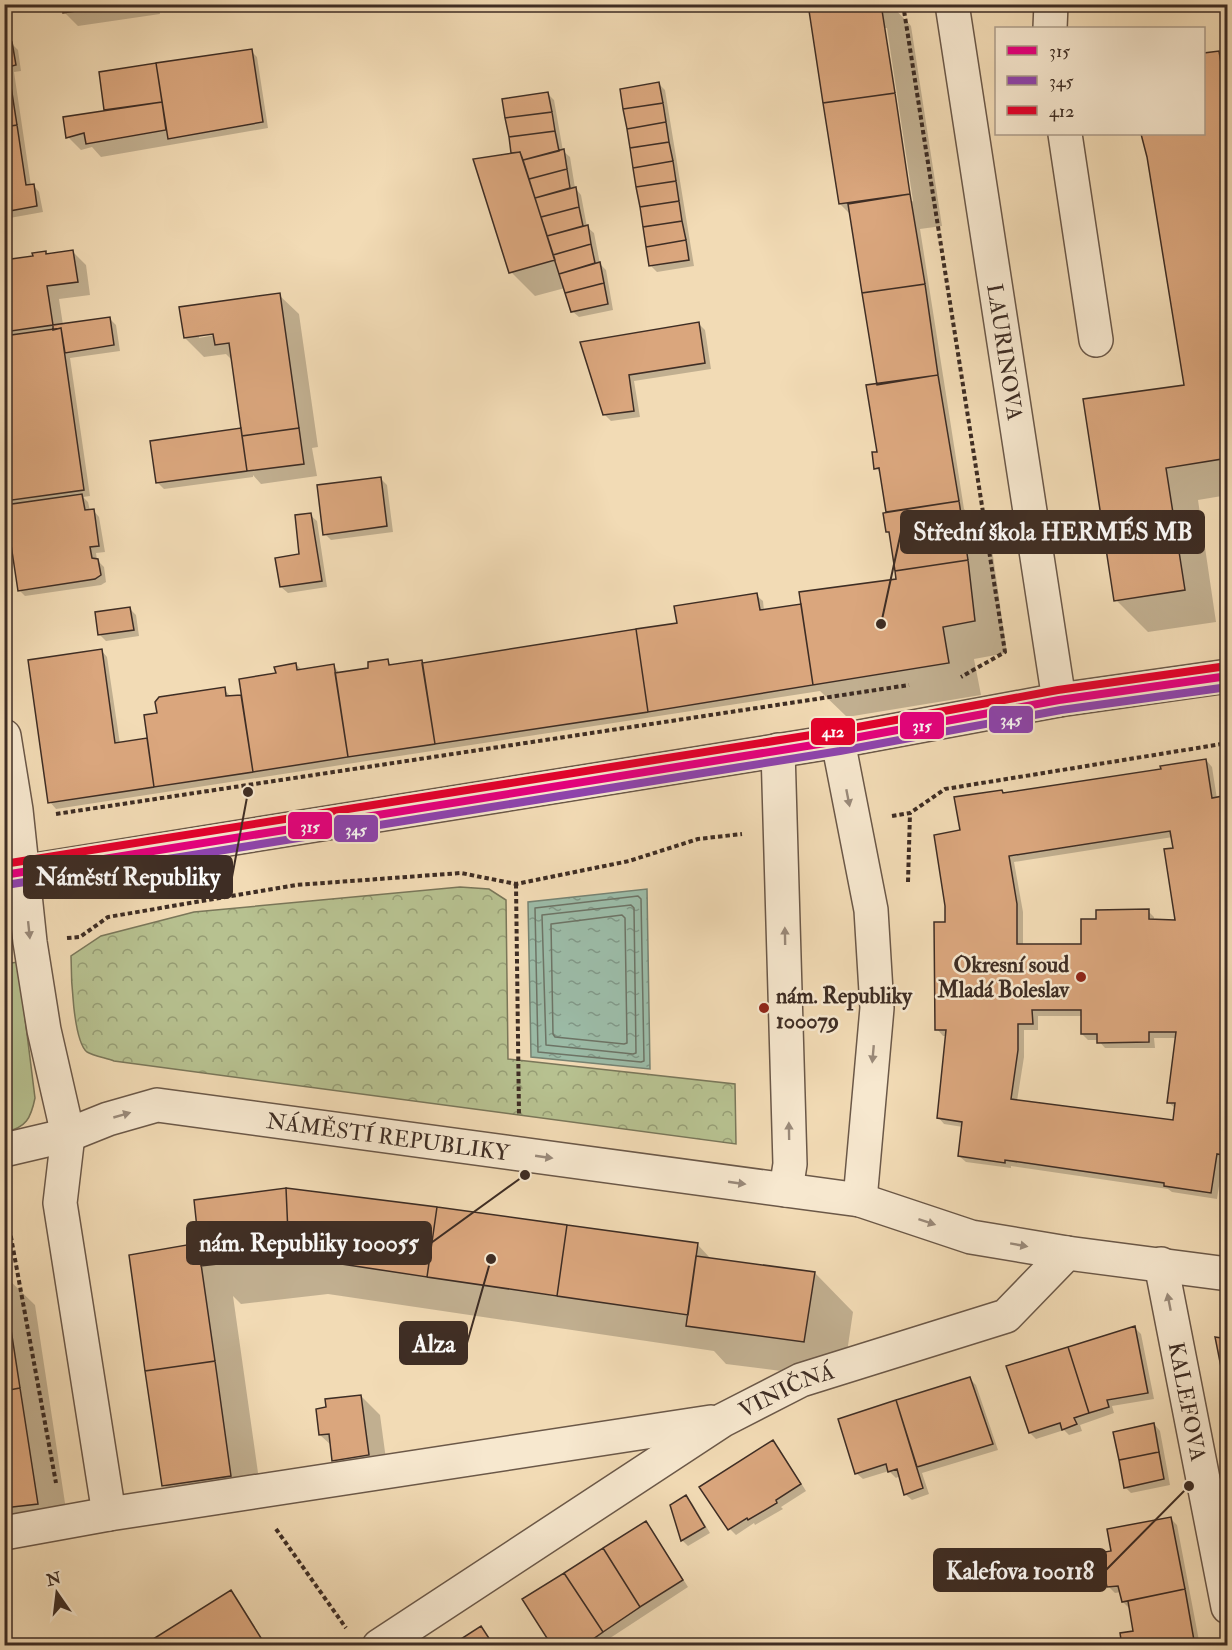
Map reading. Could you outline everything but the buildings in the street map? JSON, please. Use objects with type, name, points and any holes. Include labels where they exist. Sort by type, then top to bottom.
[{"type":"street","name":"LAURINOVA","points":[[952,4],[1059,700]]},
{"type":"street","points":[[1050,27],[1051,4]]},
{"type":"street","points":[[1065,135],[1096,340]]},
{"type":"street","points":[[14,874],[838,741],[1059,700],[1227,676]]},
{"type":"street","points":[[4,736],[16,810],[14,874],[30,942],[44,1030],[68,1135],[60,1203],[109,1514]]},
{"type":"street","points":[[838,741],[871,910],[878,1008],[860,1200]]},
{"type":"street","points":[[778,750],[790,1164],[786,1190]]},
{"type":"street","name":"NÁMĚSTÍ REPUBLIKY","points":[[4,1150],[68,1135],[108,1119],[157,1105],[860,1200],[971,1237],[1067,1253]]},
{"type":"street","points":[[1067,1253],[1227,1274]]},
{"type":"street","name":"VINIČNÁ","points":[[366,1641],[723,1420],[801,1380],[1006,1316],[1067,1253]]},
{"type":"street","name":"KALEFOVA","points":[[1161,1264],[1227,1607]]},
{"type":"street","points":[[4,1533],[109,1514],[723,1420]]},
{"type":"path","points":[[903,4],[1005,652],[960,677]]},
{"type":"path","points":[[16,810],[41,806],[47,815],[913,684]]},
{"type":"path","points":[[910,813],[945,789],[1227,743]]},
{"type":"path","points":[[80,937],[108,917],[296,885],[461,873],[516,884],[629,861],[698,839],[745,834]]},
{"type":"path","points":[[516,884],[519,1126]]},
{"type":"path","points":[[4,1199],[63,1523]]},
{"type":"path","points":[[250,1492],[366,1641]]},
{"type":"green space","points":[[460,887],[489,889],[506,900],[508,1059],[735,1084],[736,1144],[114,1061],[87,1052],[82,1045],[74,1007],[71,956],[101,936],[194,912]]},
{"type":"green space","points":[[18,962],[35,1098],[32,1111],[23,1125],[5,1132],[4,964]]},
{"type":"water","points":[[647,889],[650,1069],[531,1057],[528,902]]},
{"type":"transit line","name":"412","points":[[4,864],[836,731],[1058,690],[1227,666]]},
{"type":"transit line","name":"315","points":[[4,875],[838,741],[1059,700],[1228,676]]},
{"type":"transit line","name":"345","points":[[6,885],[840,751],[1061,710],[1228,687]]},
{"type":"place","name":"Střední škola HERMÉS MB","points":[[881,624]]},
{"type":"place","name":"Náměstí Republiky","points":[[248,792]]},
{"type":"place","name":"Okresní soud Mladá Boleslav","points":[[1081,977]]},
{"type":"place","name":"nám. Republiky 100079","points":[[764,1008]]},
{"type":"place","name":"nám. Republiky 100055","points":[[525,1175]]},
{"type":"place","name":"Alza","points":[[491,1259]]},
{"type":"place","name":"Kalefova 100118","points":[[1189,1486]]}]
